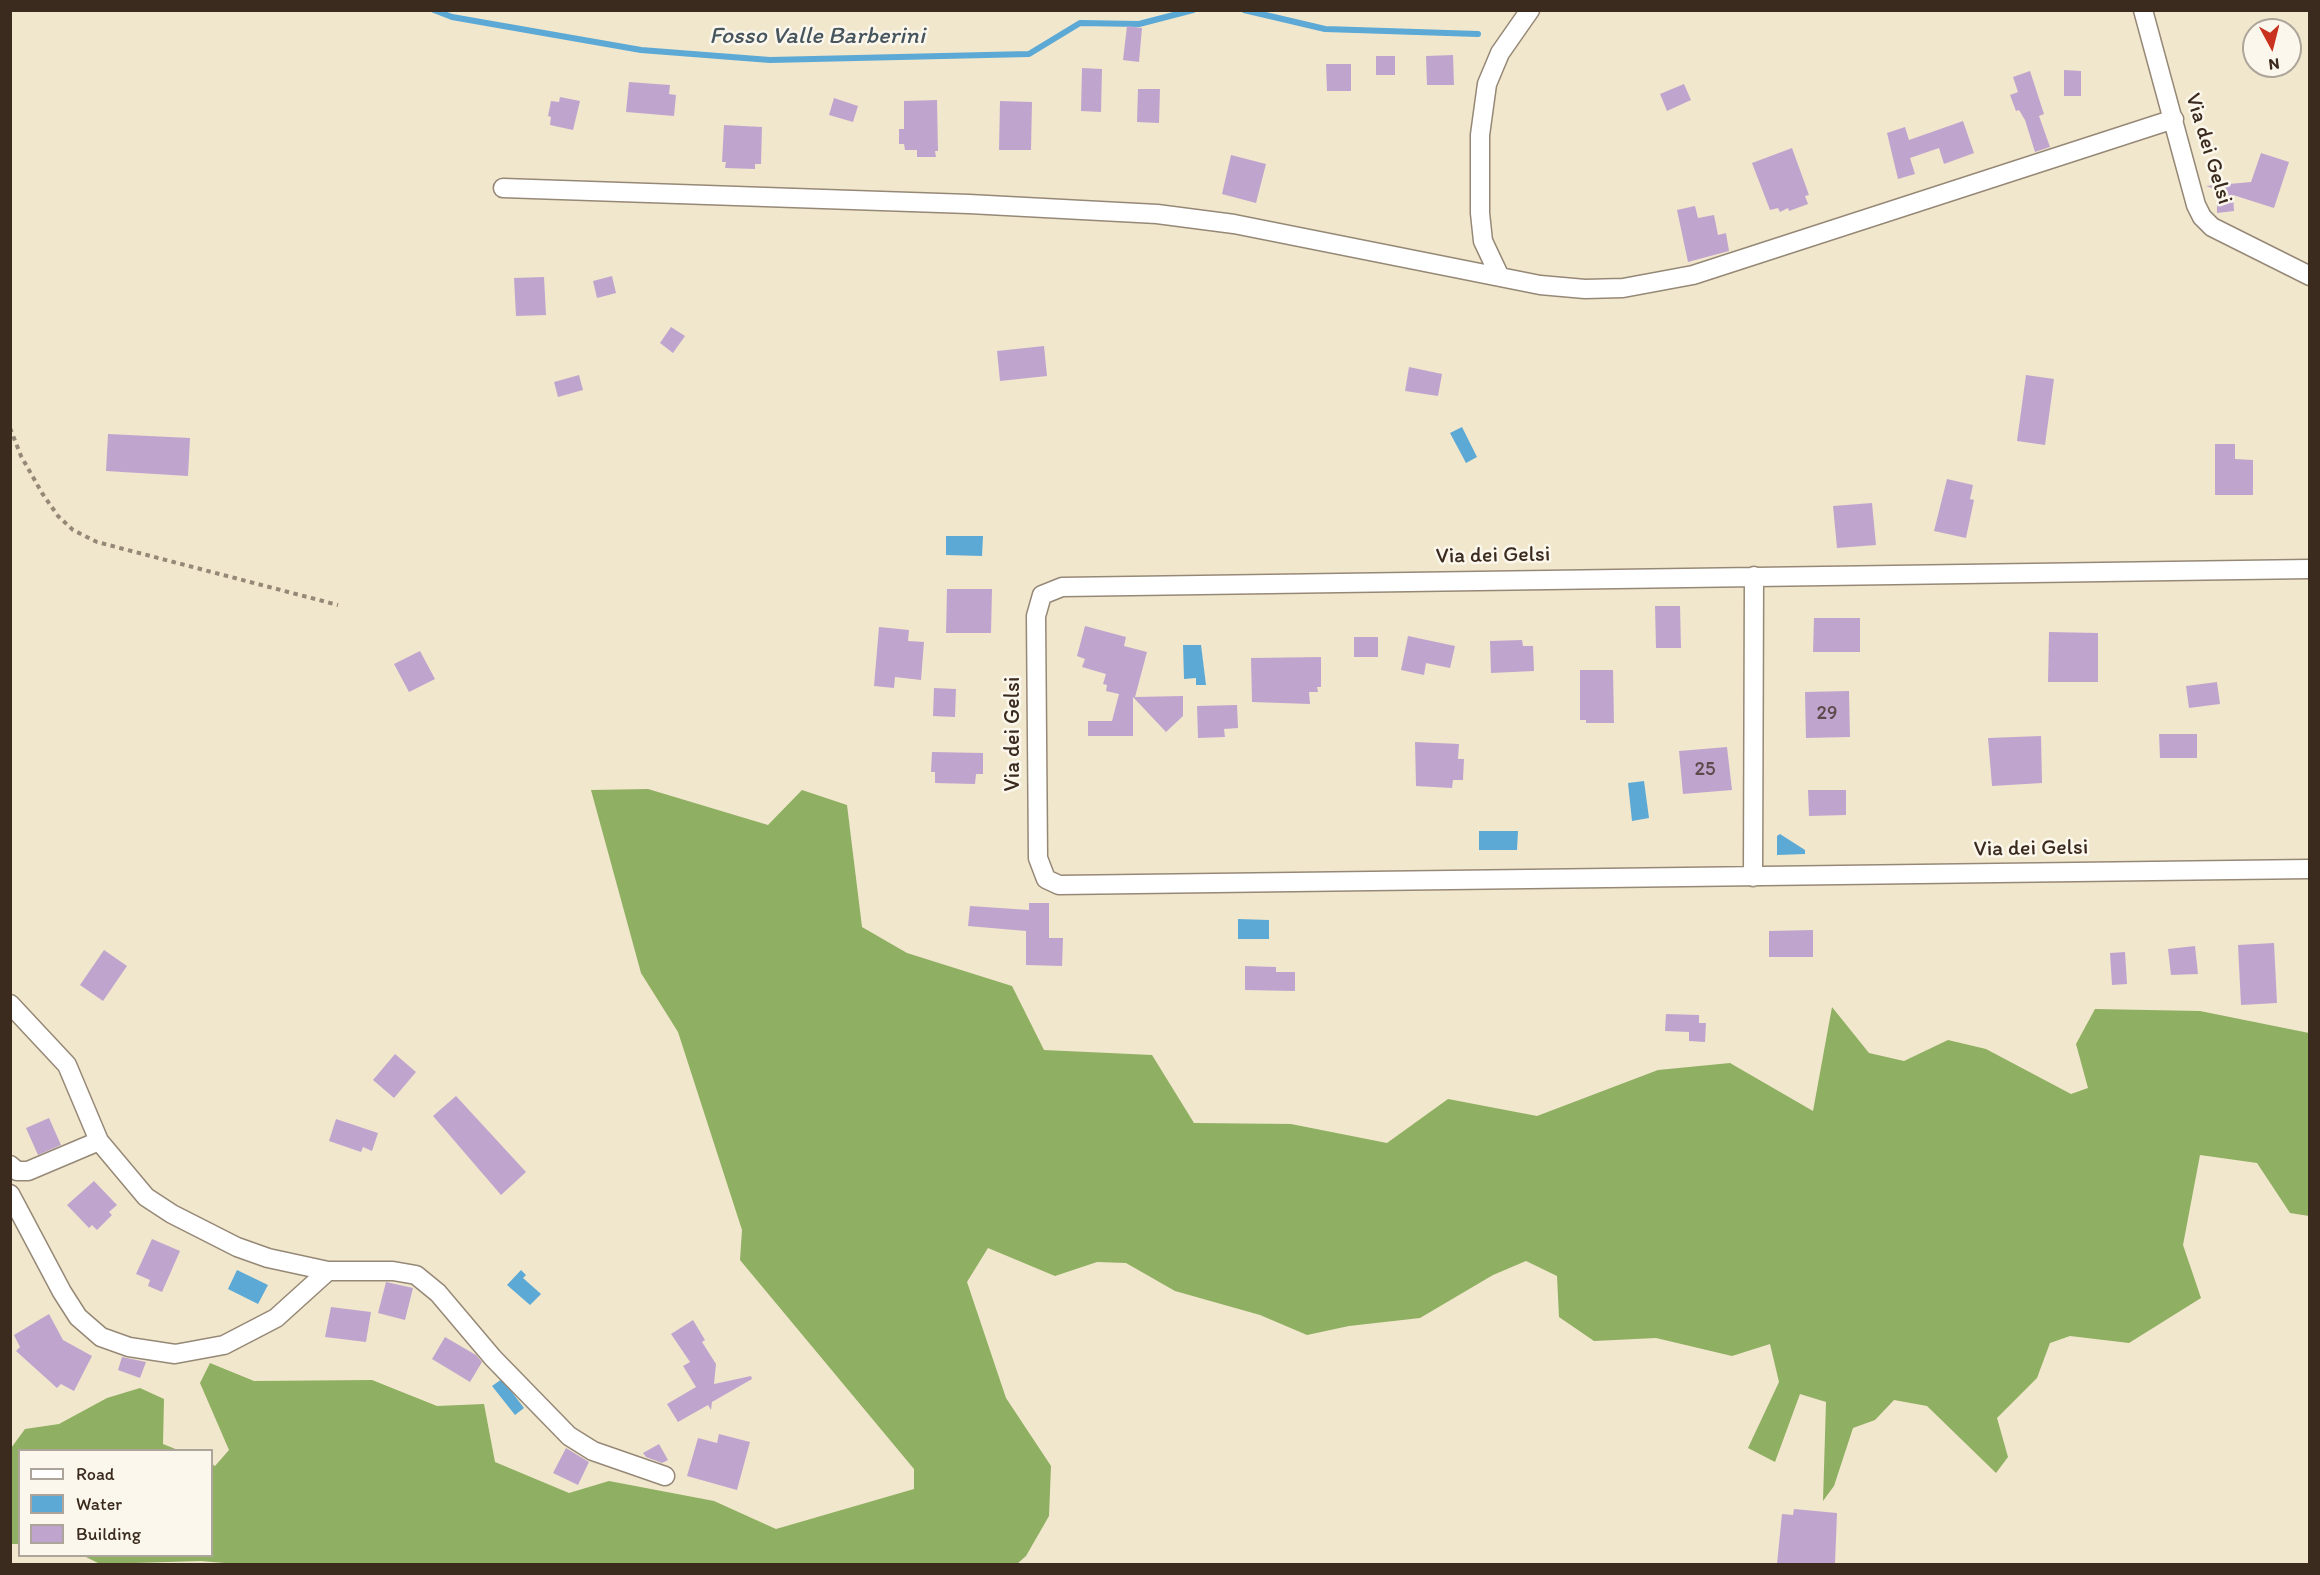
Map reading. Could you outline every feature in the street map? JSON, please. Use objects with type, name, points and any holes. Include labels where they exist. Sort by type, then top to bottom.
[{"type":"street","points":[[1500,277],[1486,250],[1481,231],[1479,164],[1482,106],[1494,63],[1530,10]]},
{"type":"street","name":"Via dei Gelsi","points":[[2143,10],[2196,205],[2206,223],[2310,276]]},
{"type":"street","points":[[503,188],[969,204],[1157,214],[1243,225],[1500,277],[1585,289],[1623,288],[1676,279],[2174,119]]},
{"type":"street","name":"Via dei Gelsi","points":[[2310,569],[1062,587],[1042,595],[1036,616],[1038,858],[1041,873],[1051,882],[1065,885],[2310,869]]},
{"type":"street","points":[[1753,877],[1754,576]]},
{"type":"street","points":[[10,1004],[67,1065],[99,1141],[140,1191],[172,1214],[253,1254],[328,1272],[393,1270],[416,1275],[438,1293],[493,1358],[564,1432],[594,1451],[665,1476]]},
{"type":"street","points":[[10,1165],[17,1171],[28,1171],[99,1141]]},
{"type":"street","points":[[10,1194],[62,1292],[78,1317],[101,1337],[129,1347],[175,1353],[224,1346],[276,1318],[328,1272]]},
{"type":"path","points":[[10,428],[21,456],[42,493],[58,516],[73,530],[97,542],[338,605]]},
{"type":"green space","points":[[648,789],[768,825],[802,790],[847,805],[862,927],[907,953],[1012,986],[1044,1050],[1152,1055],[1194,1123],[1291,1124],[1387,1143],[1448,1099],[1537,1116],[1658,1070],[1730,1063],[1813,1111],[1832,1007],[1869,1053],[1904,1061],[1948,1040],[1986,1049],[2071,1094],[2088,1088],[2076,1044],[2095,1009],[2200,1011],[2309,1033],[2309,1216],[2290,1213],[2257,1163],[2200,1155],[2183,1245],[2201,1298],[2129,1343],[2070,1336],[2050,1343],[2037,1378],[1997,1418],[2008,1457],[1996,1473],[1927,1406],[1894,1400],[1875,1420],[1853,1428],[1834,1486],[1823,1501],[1826,1402],[1800,1394],[1775,1462],[1748,1448],[1779,1382],[1770,1344],[1732,1356],[1656,1338],[1594,1341],[1559,1317],[1557,1276],[1526,1261],[1493,1275],[1420,1318],[1349,1326],[1307,1335],[1260,1315],[1175,1291],[1126,1263],[1097,1262],[1055,1276],[988,1248],[967,1282],[1006,1398],[1051,1466],[1049,1516],[1026,1556],[1017,1564],[236,1564],[201,1561],[100,1564],[86,1557],[213,1557],[213,1465],[215,1466],[229,1450],[200,1383],[210,1363],[254,1381],[372,1380],[437,1406],[484,1404],[495,1462],[569,1493],[609,1481],[714,1501],[776,1529],[914,1489],[914,1469],[740,1260],[742,1230],[678,1032],[641,973],[591,790]]},
{"type":"green space","points":[[140,1388],[164,1399],[163,1444],[176,1449],[18,1449],[18,1544],[11,1544],[11,1448],[25,1429],[59,1424],[107,1398]]},
{"type":"water","points":[[1462,427],[1477,457],[1466,463],[1450,433]]},
{"type":"water","points":[[946,536],[983,536],[982,556],[946,555]]},
{"type":"water","points":[[1183,645],[1201,645],[1206,685],[1196,685],[1196,678],[1184,679]]},
{"type":"water","points":[[1644,781],[1649,818],[1632,821],[1628,783]]},
{"type":"water","points":[[1479,831],[1518,831],[1517,850],[1479,850]]},
{"type":"water","points":[[1780,834],[1805,850],[1805,854],[1777,855],[1777,836]]},
{"type":"water","points":[[1238,919],[1269,920],[1269,939],[1238,939]]},
{"type":"water","points":[[237,1270],[268,1285],[258,1304],[228,1289]]},
{"type":"water","points":[[521,1270],[526,1275],[523,1278],[541,1294],[530,1305],[507,1285]]},
{"type":"water","points":[[502,1379],[524,1408],[515,1415],[492,1386]]},
{"type":"building","points":[[1127,26],[1142,28],[1139,62],[1123,60]]},
{"type":"building","points":[[1453,55],[1454,85],[1427,85],[1426,56]]},
{"type":"building","points":[[1376,56],[1395,56],[1395,75],[1376,75]]},
{"type":"building","points":[[1326,64],[1351,64],[1351,91],[1327,91]]},
{"type":"building","points":[[1082,68],[1102,69],[1101,112],[1081,111]]},
{"type":"building","points":[[2064,70],[2081,71],[2081,96],[2064,96]]},
{"type":"building","points":[[2030,71],[2044,114],[2039,116],[2050,147],[2035,152],[2025,120],[2019,110],[2016,111],[2010,95],[2018,92],[2013,77]]},
{"type":"building","points":[[629,82],[670,85],[669,94],[676,95],[674,116],[626,112]]},
{"type":"building","points":[[1684,84],[1691,100],[1667,111],[1660,94]]},
{"type":"building","points":[[1138,89],[1160,89],[1159,123],[1137,122]]},
{"type":"building","points":[[560,97],[580,101],[573,130],[550,125],[551,117],[548,116],[551,101],[559,102]]},
{"type":"building","points":[[834,98],[858,106],[853,122],[829,115]]},
{"type":"building","points":[[937,100],[938,151],[935,151],[936,157],[917,157],[917,150],[905,150],[904,144],[899,144],[899,129],[904,129],[904,101]]},
{"type":"building","points":[[1000,101],[1032,102],[1031,150],[999,150]]},
{"type":"building","points":[[1963,121],[1974,153],[1944,164],[1939,148],[1910,158],[1915,174],[1898,179],[1887,133],[1905,127],[1909,140]]},
{"type":"building","points":[[724,125],[762,127],[761,164],[755,164],[755,169],[725,168],[726,162],[722,162]]},
{"type":"building","points":[[1792,148],[1809,195],[1805,196],[1808,204],[1789,211],[1788,208],[1780,212],[1778,208],[1770,210],[1752,163]]},
{"type":"building","points":[[2261,153],[2289,162],[2274,208],[2233,195],[2234,211],[2217,213],[2217,190],[2206,186],[2251,182]]},
{"type":"building","points":[[1231,155],[1266,164],[1256,203],[1222,194]]},
{"type":"building","points":[[1695,206],[1698,218],[1714,215],[1718,235],[1726,233],[1729,251],[1688,262],[1677,210]]},
{"type":"building","points":[[612,276],[616,293],[597,298],[593,281]]},
{"type":"building","points":[[544,277],[546,315],[516,316],[514,278]]},
{"type":"building","points":[[671,327],[685,336],[673,353],[660,343]]},
{"type":"building","points":[[1044,346],[1047,376],[1000,381],[997,351]]},
{"type":"building","points":[[1409,367],[1442,374],[1438,396],[1405,391]]},
{"type":"building","points":[[579,375],[583,390],[558,397],[554,382]]},
{"type":"building","points":[[2026,375],[2054,379],[2045,445],[2017,441]]},
{"type":"building","points":[[108,434],[190,438],[188,476],[106,471]]},
{"type":"building","points":[[2215,444],[2235,444],[2235,459],[2253,460],[2253,495],[2215,495]]},
{"type":"building","points":[[1947,479],[1973,485],[1970,499],[1974,500],[1966,538],[1934,531]]},
{"type":"building","points":[[1872,503],[1876,545],[1837,548],[1833,506]]},
{"type":"building","points":[[947,589],[992,589],[991,633],[946,633]]},
{"type":"building","points":[[1655,606],[1680,606],[1681,648],[1656,648]]},
{"type":"building","points":[[1814,618],[1860,618],[1860,652],[1813,652]]},
{"type":"building","points":[[1085,626],[1126,637],[1124,646],[1147,652],[1135,697],[1183,696],[1183,716],[1166,732],[1133,697],[1133,736],[1088,736],[1088,721],[1112,721],[1119,694],[1106,691],[1107,685],[1103,684],[1106,674],[1082,667],[1085,659],[1077,656]]},
{"type":"building","points":[[879,627],[909,630],[908,641],[924,642],[921,680],[895,677],[894,688],[874,686]]},
{"type":"building","points":[[2049,632],[2098,633],[2098,682],[2048,682]]},
{"type":"building","points":[[1408,636],[1455,646],[1450,668],[1426,663],[1424,675],[1401,670]]},
{"type":"building","points":[[1354,637],[1378,637],[1378,657],[1354,657]]},
{"type":"building","points":[[1522,640],[1523,646],[1533,646],[1534,671],[1491,673],[1490,641]]},
{"type":"building","points":[[420,651],[435,679],[409,692],[394,664]]},
{"type":"building","points":[[1321,657],[1321,687],[1317,687],[1318,692],[1309,692],[1310,704],[1252,702],[1251,658]]},
{"type":"building","points":[[1580,670],[1613,670],[1614,723],[1586,723],[1586,720],[1580,720]]},
{"type":"building","points":[[2217,682],[2220,704],[2189,708],[2186,686]]},
{"type":"building","points":[[934,688],[956,689],[955,717],[933,716]]},
{"type":"building","points":[[1849,691],[1850,737],[1806,738],[1805,692]]},
{"type":"building","points":[[1237,705],[1238,728],[1224,729],[1225,737],[1198,738],[1197,706]]},
{"type":"building","points":[[2159,734],[2197,734],[2197,758],[2160,758]]},
{"type":"building","points":[[2041,736],[2042,783],[1992,786],[1988,738]]},
{"type":"building","points":[[1415,742],[1459,744],[1458,759],[1464,759],[1463,780],[1453,780],[1452,788],[1416,786]]},
{"type":"building","points":[[1727,747],[1732,790],[1683,794],[1679,751]]},
{"type":"building","points":[[932,752],[983,753],[983,774],[976,774],[975,784],[935,783],[935,772],[931,772]]},
{"type":"building","points":[[1808,790],[1846,790],[1846,815],[1809,816]]},
{"type":"building","points":[[1029,903],[1049,903],[1049,938],[1063,938],[1062,966],[1026,965],[1026,931],[968,926],[970,906],[1029,910]]},
{"type":"building","points":[[1813,930],[1813,957],[1769,957],[1769,931]]},
{"type":"building","points":[[2274,943],[2277,1003],[2241,1005],[2238,945]]},
{"type":"building","points":[[2195,946],[2198,974],[2171,975],[2168,949]]},
{"type":"building","points":[[104,950],[127,966],[103,1001],[80,985]]},
{"type":"building","points":[[2125,952],[2127,984],[2112,985],[2110,953]]},
{"type":"building","points":[[1245,966],[1276,967],[1276,972],[1295,972],[1295,991],[1245,990]]},
{"type":"building","points":[[1666,1014],[1699,1015],[1699,1023],[1706,1023],[1705,1042],[1689,1041],[1689,1032],[1665,1031]]},
{"type":"building","points":[[395,1054],[416,1072],[394,1098],[373,1080]]},
{"type":"building","points":[[456,1096],[526,1172],[501,1195],[433,1116]]},
{"type":"building","points":[[49,1118],[61,1145],[38,1155],[26,1128]]},
{"type":"building","points":[[336,1119],[378,1133],[372,1151],[363,1147],[361,1152],[329,1141]]},
{"type":"building","points":[[94,1181],[117,1205],[109,1212],[112,1215],[97,1230],[92,1225],[89,1228],[67,1205]]},
{"type":"building","points":[[152,1239],[180,1251],[162,1292],[148,1286],[150,1280],[136,1274]]},
{"type":"building","points":[[386,1282],[413,1288],[405,1320],[378,1313]]},
{"type":"building","points":[[331,1307],[371,1312],[366,1342],[325,1337]]},
{"type":"building","points":[[49,1314],[63,1340],[92,1356],[74,1391],[61,1384],[57,1388],[16,1351],[20,1347],[14,1335]]},
{"type":"building","points":[[693,1320],[705,1340],[702,1342],[716,1364],[714,1384],[751,1376],[752,1379],[712,1402],[711,1410],[708,1405],[678,1422],[667,1404],[696,1387],[683,1366],[690,1362],[671,1334]]},
{"type":"building","points":[[445,1337],[476,1355],[482,1362],[470,1382],[432,1359]]},
{"type":"building","points":[[122,1357],[146,1362],[140,1378],[118,1370]]},
{"type":"building","points":[[719,1434],[750,1442],[737,1490],[687,1476],[698,1438],[717,1443]]},
{"type":"building","points":[[659,1444],[668,1460],[662,1463],[646,1457],[643,1453]]},
{"type":"building","points":[[566,1448],[589,1462],[578,1485],[553,1473]]},
{"type":"building","points":[[1794,1509],[1837,1513],[1835,1564],[1777,1564],[1782,1514],[1793,1515]]},
{"type":"waterway","name":"Fosso Valle Barberini","points":[[434,10],[452,17],[641,50],[770,60],[1029,54],[1080,23],[1139,24],[1193,10]]},
{"type":"waterway","name":"Fosso Valle Barberini","points":[[1244,10],[1325,29],[1478,34]]}]
